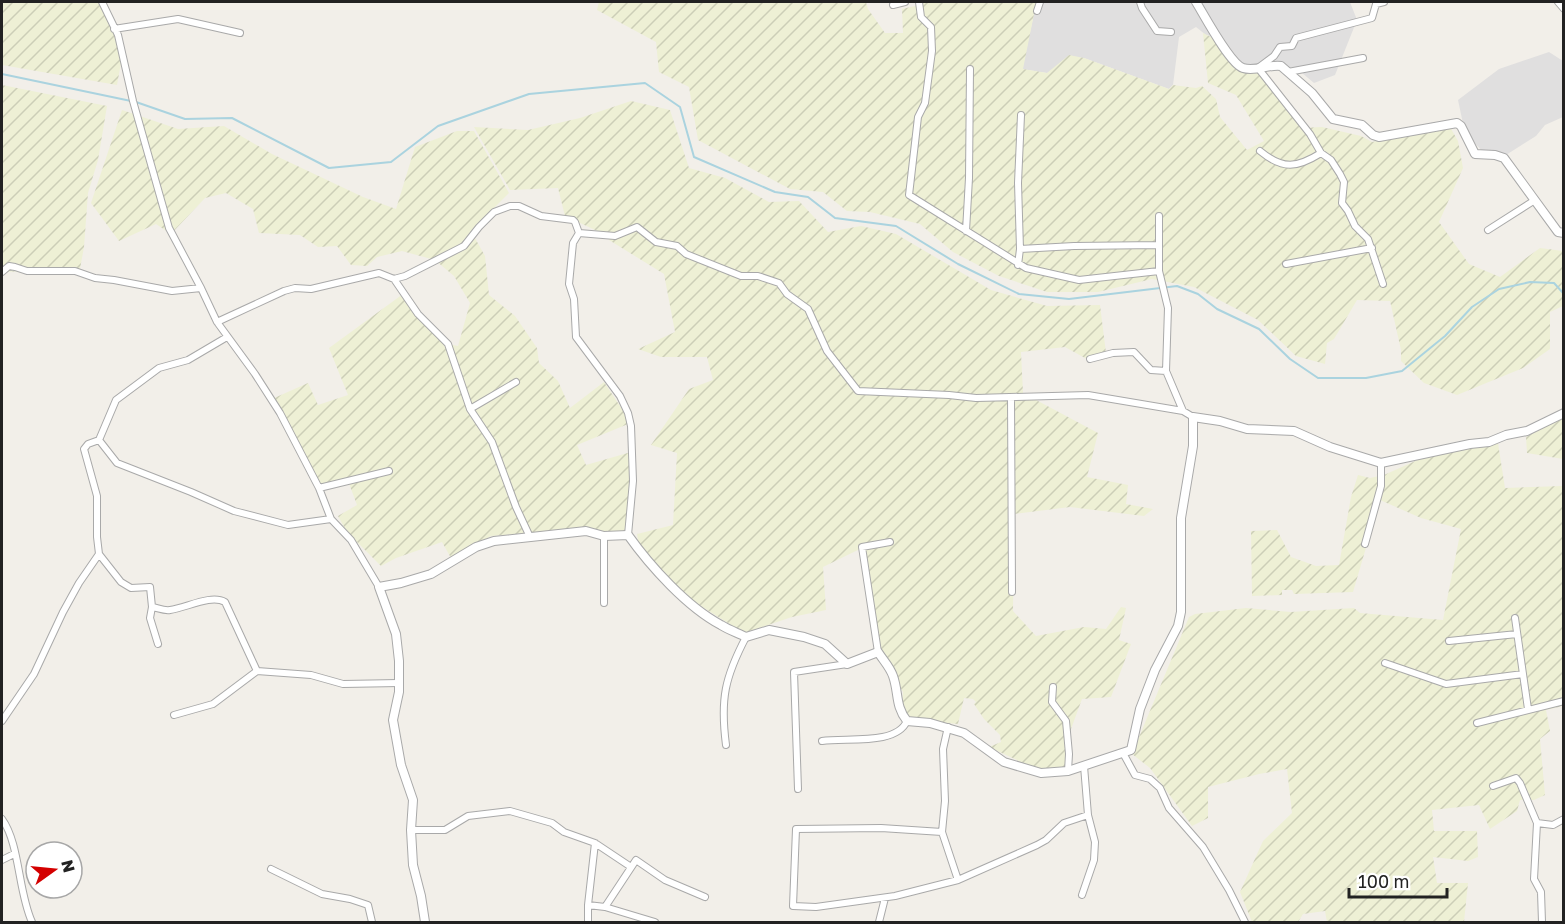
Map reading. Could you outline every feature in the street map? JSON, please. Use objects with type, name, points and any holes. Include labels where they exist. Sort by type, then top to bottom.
[{"type":"street","points":[[105,2],[118,35],[138,122],[169,228],[217,322],[275,406],[320,488],[332,519],[351,540],[379,587],[396,634],[399,682],[398,703],[393,720],[401,765],[413,800],[411,830],[413,865],[425,922]]},
{"type":"street","points":[[893,5],[905,2]]},
{"type":"street","points":[[919,2],[921,17],[930,27],[932,51],[925,103],[918,117],[909,195],[1018,265],[1079,280],[1159,271]]},
{"type":"street","points":[[1037,11],[1040,2]]},
{"type":"street","points":[[1140,2],[1157,31],[1171,32]]},
{"type":"street","points":[[1196,2],[1234,62],[1243,68],[1277,65],[1312,93],[1333,119],[1362,125],[1376,136],[1457,123],[1461,126],[1475,154],[1495,155],[1503,158],[1558,232],[1563,233]]},
{"type":"street","points":[[1258,68],[1274,56],[1280,47],[1292,46],[1296,38],[1374,17],[1376,4],[1384,2]]},
{"type":"street","points":[[114,29],[178,19],[240,33]]},
{"type":"street","points":[[1288,72],[1363,58]]},
{"type":"street","points":[[1258,68],[1311,134],[1321,153],[1331,160],[1340,174],[1344,182],[1342,203],[1355,226],[1368,239],[1383,284]]},
{"type":"street","points":[[966,231],[970,69]]},
{"type":"street","points":[[1018,265],[1021,115]]},
{"type":"street","points":[[1260,151],[1267,157],[1289,166],[1306,162],[1321,153]]},
{"type":"street","points":[[1488,230],[1535,200]]},
{"type":"street","points":[[394,279],[405,276],[464,246],[479,227],[501,208],[519,206],[541,216],[570,219],[575,222],[579,233]]},
{"type":"street","points":[[1159,216],[1159,271],[1167,308],[1166,372],[1183,411]]},
{"type":"street","points":[[579,233],[615,236],[637,227],[642,228],[650,239],[656,242],[677,246],[686,254],[741,276],[758,276],[779,284],[787,294],[808,309],[826,351],[858,391],[949,395],[976,399],[1088,395],[1183,411],[1192,417],[1220,421],[1247,429],[1294,431],[1330,447],[1381,463],[1489,442],[1506,435],[1527,431],[1563,413]]},
{"type":"street","points":[[579,233],[573,243],[569,284],[574,298],[576,337],[620,396],[631,426],[633,481],[628,535],[648,562],[692,604],[719,625],[746,637],[769,630],[804,637],[825,644],[847,664]]},
{"type":"street","points":[[1020,249],[1158,244]]},
{"type":"street","points":[[1286,264],[1372,249]]},
{"type":"street","points":[[2,272],[9,266],[27,271],[75,272],[95,278],[171,291],[201,288]]},
{"type":"street","points":[[217,322],[295,288],[311,289],[378,273],[394,279],[418,314],[448,344],[470,409],[492,442],[516,507],[530,537]]},
{"type":"street","points":[[158,644],[150,618],[152,607],[150,587],[131,588],[121,582],[99,554],[97,496],[84,449],[88,444],[99,440],[116,400],[159,368],[188,360],[227,337]]},
{"type":"street","points":[[1090,359],[1113,352],[1134,352],[1151,370],[1166,372]]},
{"type":"street","points":[[470,409],[516,382]]},
{"type":"street","points":[[1011,397],[1012,592]]},
{"type":"street","points":[[907,722],[948,727],[970,736],[1004,762],[1041,773],[1068,771],[1123,753],[1132,747],[1140,709],[1155,670],[1180,618],[1181,518],[1193,446],[1192,417]]},
{"type":"street","points":[[99,440],[117,463],[234,511],[288,525],[332,519]]},
{"type":"street","points":[[1365,544],[1381,486],[1381,463]]},
{"type":"street","points":[[320,488],[389,471]]},
{"type":"street","points":[[379,587],[431,574],[486,543],[586,531],[604,536],[628,535]]},
{"type":"street","points":[[604,536],[604,603]]},
{"type":"street","points":[[890,542],[862,547],[878,652],[890,669],[894,679],[899,711],[907,722]]},
{"type":"street","points":[[2,722],[34,674],[79,582],[99,554]]},
{"type":"street","points":[[152,607],[167,611],[208,600],[225,602],[257,671]]},
{"type":"street","points":[[1515,618],[1528,710]]},
{"type":"street","points":[[1449,641],[1517,634]]},
{"type":"street","points":[[726,745],[723,697],[732,665],[746,637]]},
{"type":"street","points":[[798,789],[794,672],[847,664],[878,652]]},
{"type":"street","points":[[1385,663],[1446,684],[1523,674]]},
{"type":"street","points":[[174,715],[213,704],[257,671],[311,675],[344,684],[399,682]]},
{"type":"street","points":[[1053,687],[1052,702],[1066,721],[1068,771]]},
{"type":"street","points":[[1477,723],[1563,701]]},
{"type":"street","points":[[822,741],[838,738],[876,739],[900,731],[907,722]]},
{"type":"street","points":[[948,727],[943,749],[945,801],[942,832],[958,880]]},
{"type":"street","points":[[1123,753],[1135,775],[1150,779],[1160,788],[1169,808],[1203,847],[1245,922]]},
{"type":"street","points":[[1082,895],[1094,860],[1095,842],[1088,815],[1084,766]]},
{"type":"street","points":[[1493,786],[1516,778],[1537,823],[1534,879],[1541,892],[1542,922]]},
{"type":"street","points":[[411,830],[444,830],[468,816],[510,811],[552,823],[564,832],[595,843],[631,867]]},
{"type":"street","points":[[942,832],[881,828],[796,829],[793,906],[816,907],[885,898],[958,880],[1037,845],[1046,840],[1064,823],[1088,815]]},
{"type":"street","points":[[2,819],[8,828],[32,922]]},
{"type":"street","points":[[1537,823],[1553,825],[1563,819]]},
{"type":"street","points":[[588,922],[595,843]]},
{"type":"street","points":[[2,860],[14,854]]},
{"type":"street","points":[[605,907],[635,860],[639,860],[665,880],[705,897]]},
{"type":"street","points":[[271,869],[322,894],[368,905],[372,922]]},
{"type":"street","points":[[879,922],[885,898]]},
{"type":"street","points":[[588,905],[605,907],[655,922]]},
{"type":"shaded area","points":[[1040,2],[1350,2],[1357,20],[1335,75],[1314,83],[1295,67],[1244,68],[1221,39],[1206,35],[1196,27],[1179,37],[1173,85],[1169,89],[1084,58],[1047,73],[1022,69],[1034,14]]},
{"type":"shaded area","points":[[1549,52],[1563,61],[1563,117],[1545,125],[1536,136],[1506,155],[1489,158],[1465,133],[1458,100],[1499,69]]},
{"type":"green space","points":[[2,2],[100,2],[123,52],[117,85],[2,65]]},
{"type":"green space","points":[[599,2],[866,2],[868,9],[885,33],[903,33],[902,9],[919,5],[918,2],[1040,2],[1034,14],[1023,69],[1047,73],[1069,55],[1084,58],[1169,89],[1173,85],[1196,88],[1202,86],[1216,99],[1220,117],[1247,150],[1264,141],[1236,95],[1208,83],[1203,33],[1215,39],[1240,71],[1256,71],[1302,128],[1322,127],[1361,136],[1372,142],[1450,127],[1458,141],[1463,168],[1439,222],[1469,264],[1500,277],[1540,248],[1563,251],[1563,306],[1550,312],[1550,349],[1523,368],[1457,395],[1424,383],[1401,361],[1401,350],[1390,301],[1357,300],[1334,339],[1327,343],[1325,364],[1296,356],[1258,320],[1194,287],[1152,279],[1098,292],[1047,292],[999,276],[953,252],[920,224],[870,212],[847,211],[823,192],[790,189],[698,140],[689,87],[659,72],[656,42],[597,10]]},
{"type":"green space","points":[[2,85],[107,106],[98,160],[88,193],[80,269],[2,272]]},
{"type":"green space","points":[[631,101],[670,110],[689,168],[725,178],[769,202],[799,201],[828,232],[861,226],[896,234],[991,290],[1047,306],[1100,305],[1106,353],[1085,358],[1065,347],[1021,352],[1023,393],[1098,433],[1087,477],[1128,485],[1126,504],[1153,509],[1144,516],[1070,507],[1014,514],[1013,611],[1036,636],[1084,627],[1106,629],[1121,607],[1126,608],[1119,640],[1131,644],[1111,697],[1082,699],[1071,729],[1069,769],[1038,770],[989,747],[1001,742],[1000,735],[984,719],[973,699],[964,698],[958,724],[907,719],[901,709],[903,692],[880,654],[862,548],[823,567],[826,610],[792,617],[744,633],[667,585],[641,559],[637,534],[673,525],[677,453],[651,445],[689,389],[713,380],[707,357],[661,357],[638,349],[675,332],[664,274],[609,240],[608,236],[565,216],[558,188],[510,190],[474,127],[528,130],[580,118]]},
{"type":"green space","points":[[122,110],[178,129],[224,126],[272,154],[363,197],[396,209],[415,147],[457,131],[474,131],[509,193],[471,231],[485,256],[489,295],[515,316],[537,348],[539,363],[558,381],[570,408],[604,382],[624,412],[628,424],[577,445],[586,465],[631,452],[630,503],[624,533],[584,529],[491,536],[451,558],[442,542],[396,558],[381,566],[347,532],[338,516],[357,505],[347,478],[323,488],[272,399],[308,383],[318,405],[348,395],[329,348],[403,294],[442,343],[458,346],[470,303],[454,276],[435,260],[402,251],[377,257],[367,266],[351,265],[337,246],[318,247],[300,235],[259,233],[253,209],[226,193],[205,198],[171,234],[156,224],[119,241],[91,203]]},
{"type":"green space","points":[[1563,417],[1563,459],[1527,453],[1526,437]]},
{"type":"green space","points":[[1498,443],[1505,488],[1563,486],[1563,706],[1546,710],[1550,731],[1540,739],[1545,795],[1534,800],[1520,800],[1517,811],[1490,829],[1479,805],[1432,810],[1434,831],[1477,831],[1478,857],[1468,861],[1433,857],[1437,883],[1468,883],[1464,922],[1327,922],[1325,911],[1303,914],[1298,922],[1252,922],[1240,892],[1263,841],[1292,813],[1287,769],[1208,787],[1208,818],[1192,826],[1150,768],[1132,754],[1189,617],[1195,614],[1246,608],[1291,612],[1354,608],[1360,613],[1443,620],[1461,529],[1421,518],[1380,500],[1353,592],[1294,594],[1292,590],[1282,590],[1282,595],[1252,596],[1251,531],[1277,530],[1291,557],[1316,566],[1339,565],[1351,497],[1358,475],[1370,478],[1384,475],[1422,458]]},
{"type":"waterway","points":[[2,74],[131,101]]},
{"type":"waterway","points":[[136,102],[185,119],[232,118],[329,168],[391,162],[438,126],[529,94],[645,83],[680,107],[694,157],[775,192],[808,197],[835,218],[896,226],[958,264],[1019,294],[1069,299],[1177,286],[1198,294],[1217,309],[1259,329],[1290,359],[1318,378],[1366,378],[1402,371],[1445,336],[1472,307],[1499,289],[1530,282],[1554,283],[1564,294]]}]
